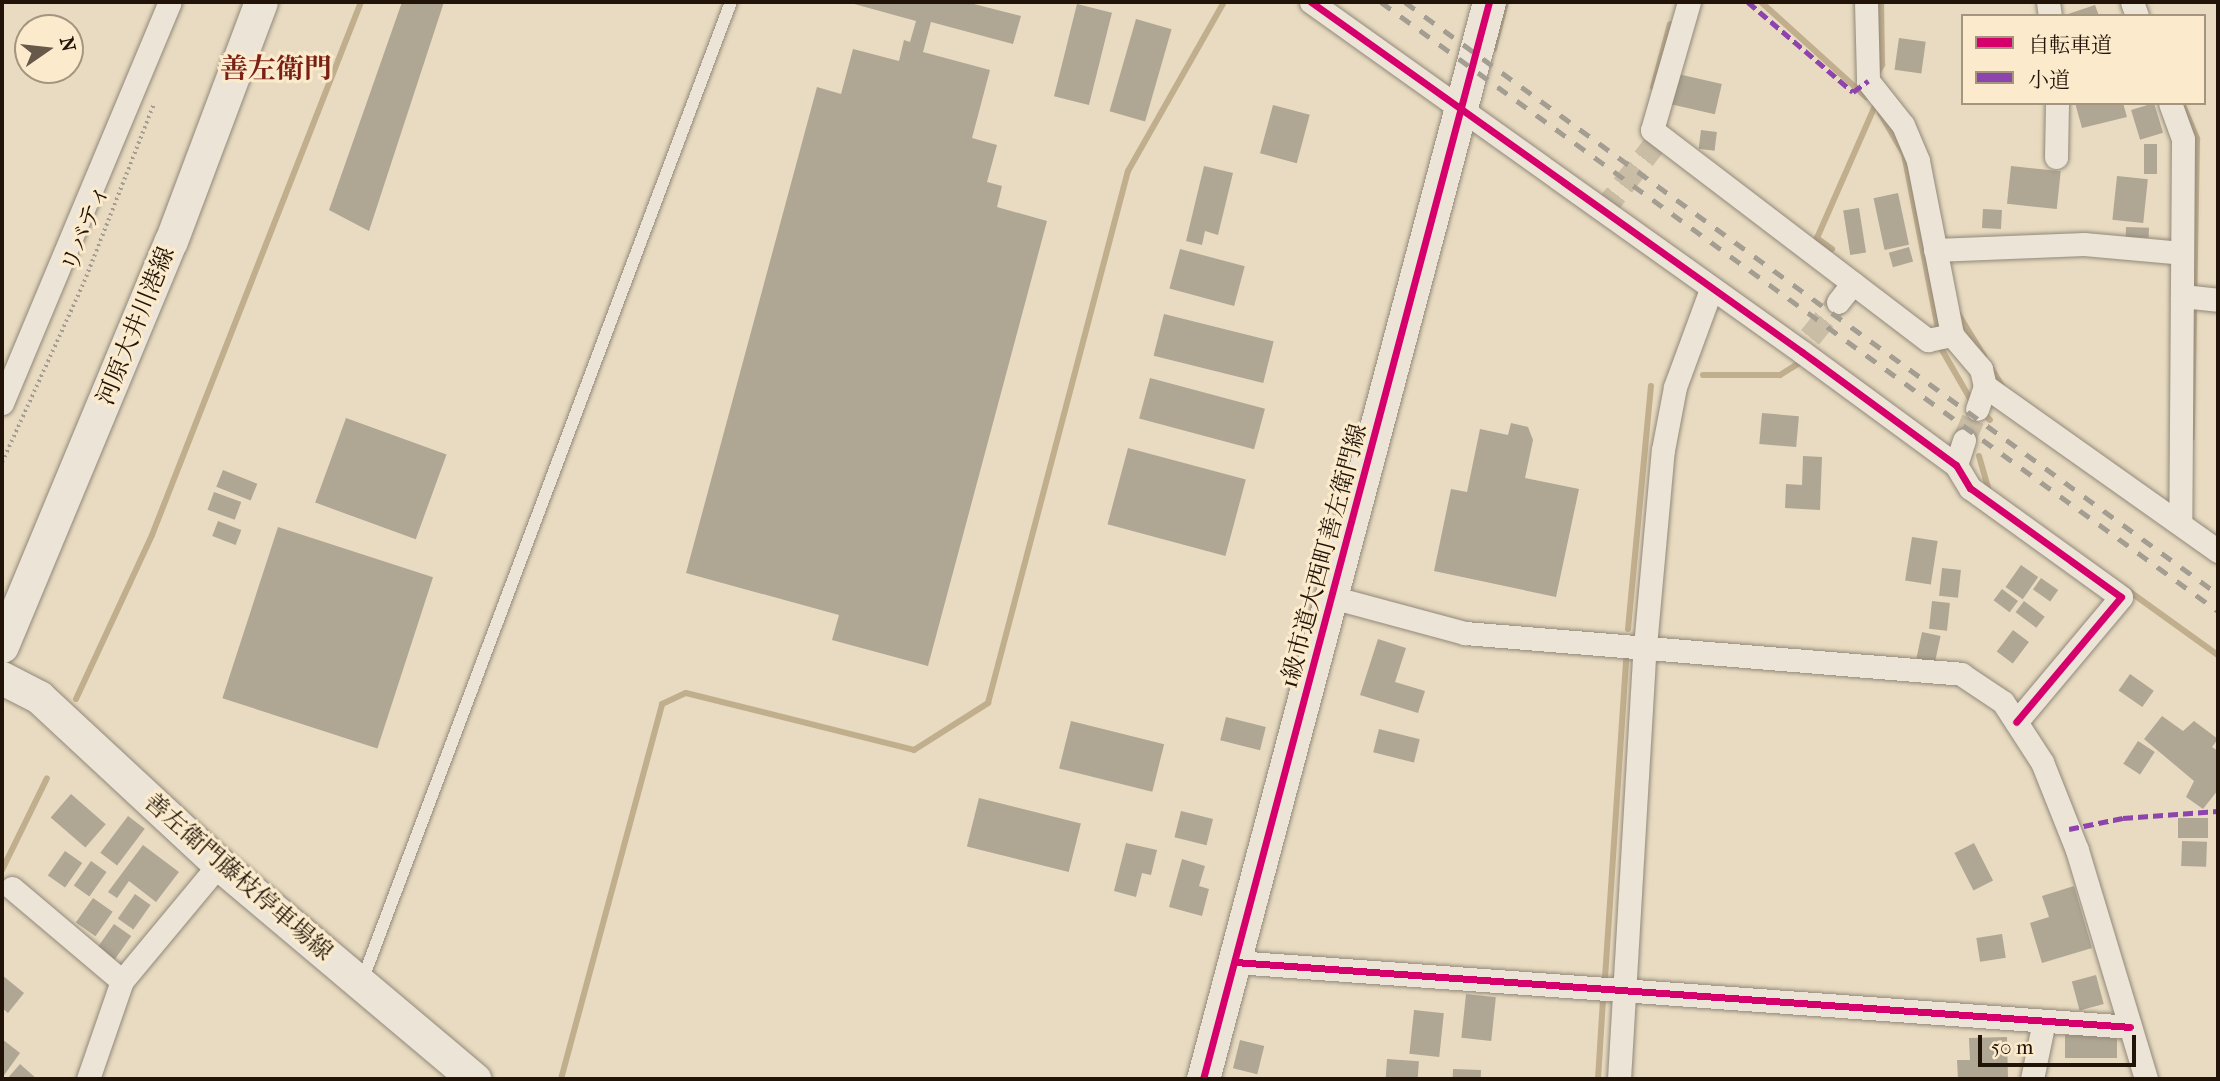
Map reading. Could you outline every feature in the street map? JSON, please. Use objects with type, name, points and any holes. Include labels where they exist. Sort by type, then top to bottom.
[{"type":"main road","name":"河原大井川港線","points":[[2,646],[171,241],[261,2]]},
{"type":"main road","name":"1級市道大西町善左衛門線","points":[[1203,1079],[1335,597],[1489,2]]},
{"type":"main road","name":"善左衛門藤枝停車場線","points":[[2,678],[39,696],[219,864],[474,1079]]},
{"type":"street","points":[[2,403],[170,2]]},
{"type":"street","points":[[1311,2],[1460,106],[1712,289],[1806,344],[1956,466],[1970,488],[2120,597],[2016,722]]},
{"type":"street","points":[[1689,2],[1652,130],[1928,340],[1952,335]]},
{"type":"street","points":[[1866,2],[1868,82],[1903,125],[1918,161],[1952,335],[1981,369],[1985,386],[1977,409]]},
{"type":"street","points":[[2056,157],[2057,105]]},
{"type":"street","points":[[2171,105],[2183,139],[2180,523]]},
{"type":"street","points":[[1935,250],[2084,244],[2182,253]]},
{"type":"street","points":[[1838,302],[1853,283]]},
{"type":"street","points":[[1619,1079],[1621,988],[1645,646],[1675,387],[1712,289]]},
{"type":"street","points":[[2182,296],[2218,300]]},
{"type":"street","points":[[1985,386],[2218,551]]},
{"type":"street","points":[[1956,466],[1964,440]]},
{"type":"street","points":[[1335,597],[1465,634],[1645,646],[1961,674],[2003,702],[2042,762],[2077,850],[2146,1079]]},
{"type":"street","points":[[88,1079],[122,981],[219,864]]},
{"type":"street","points":[[12,888],[122,981]]},
{"type":"street","points":[[1235,962],[2130,1027]]},
{"type":"street","points":[[2032,1079],[2044,1020]]},
{"type":"lane","points":[[361,984],[731,2]]},
{"type":"building","points":[[402,2],[444,2],[369,231],[329,210]]},
{"type":"building","points":[[847,2],[966,2],[1021,16],[1013,44],[931,22],[923,52],[990,70],[972,138],[997,145],[987,182],[1002,186],[997,207],[1047,221],[928,666],[832,640],[839,615],[686,573],[817,87],[841,94],[853,49],[899,61],[904,40],[910,42],[916,21]]},
{"type":"building","points":[[1077,4],[1112,13],[1089,105],[1054,96]]},
{"type":"building","points":[[2095,5],[2098,14],[2068,14]]},
{"type":"building","points":[[1136,19],[1172,29],[1145,121],[1110,111]]},
{"type":"building","points":[[1899,38],[1926,42],[1921,73],[1895,70]]},
{"type":"building","points":[[1678,74],[1722,84],[1715,114],[1671,104]]},
{"type":"building","points":[[1273,105],[1310,115],[1297,163],[1260,153]]},
{"type":"building","points":[[2076,105],[2124,105],[2127,117],[2082,128]]},
{"type":"building","points":[[2155,105],[2163,133],[2140,140],[2131,110]]},
{"type":"building","points":[[1701,130],[1717,132],[1715,151],[1699,149]]},
{"type":"building","points":[[2144,144],[2157,144],[2157,174],[2144,174]]},
{"type":"building","points":[[1204,166],[1233,173],[1218,235],[1205,231],[1202,245],[1186,241]]},
{"type":"building","points":[[2011,166],[2061,171],[2057,209],[2007,204]]},
{"type":"building","points":[[2117,176],[2148,179],[2143,223],[2112,220]]},
{"type":"building","points":[[1898,193],[1909,245],[1885,250],[1874,198]]},
{"type":"building","points":[[1859,208],[1866,252],[1850,255],[1843,211]]},
{"type":"building","points":[[1983,209],[2002,210],[2001,229],[1982,228]]},
{"type":"building","points":[[2126,227],[2149,228],[2149,238],[2126,237]]},
{"type":"building","points":[[1909,247],[1913,261],[1893,267],[1889,253]]},
{"type":"building","points":[[1180,249],[1245,266],[1234,306],[1169,289]]},
{"type":"building","points":[[1164,314],[1274,341],[1263,383],[1154,356]]},
{"type":"building","points":[[1150,378],[1265,409],[1254,449],[1139,419]]},
{"type":"building","points":[[1762,413],[1799,416],[1796,447],[1759,444]]},
{"type":"building","points":[[346,418],[447,455],[416,539],[315,503]]},
{"type":"building","points":[[1511,423],[1528,427],[1533,440],[1525,478],[1579,489],[1556,597],[1434,571],[1451,489],[1467,492],[1480,429],[1508,435]]},
{"type":"building","points":[[1128,448],[1246,480],[1225,556],[1108,524]]},
{"type":"building","points":[[1803,456],[1822,457],[1820,510],[1785,508],[1786,484],[1802,485]]},
{"type":"building","points":[[223,470],[257,484],[251,501],[216,487]]},
{"type":"building","points":[[214,492],[241,502],[235,520],[208,510]]},
{"type":"building","points":[[218,521],[241,530],[236,545],[212,536]]},
{"type":"building","points":[[278,527],[433,577],[377,749],[222,698]]},
{"type":"building","points":[[1912,537],[1938,541],[1931,585],[1905,580]]},
{"type":"building","points":[[2021,565],[2038,577],[2023,599],[2006,587]]},
{"type":"building","points":[[1942,568],[1961,570],[1958,598],[1939,596]]},
{"type":"building","points":[[2041,578],[2058,590],[2050,602],[2033,589]]},
{"type":"building","points":[[2002,589],[2018,601],[2010,612],[1994,600]]},
{"type":"building","points":[[1932,601],[1950,603],[1947,631],[1929,629]]},
{"type":"building","points":[[2024,601],[2045,617],[2036,628],[2016,612]]},
{"type":"building","points":[[2013,630],[2029,642],[2013,664],[1997,652]]},
{"type":"building","points":[[1922,632],[1941,636],[1935,662],[1916,658]]},
{"type":"building","points":[[1378,639],[1406,648],[1395,682],[1425,691],[1418,713],[1360,695]]},
{"type":"building","points":[[2130,674],[2154,691],[2142,707],[2119,690]]},
{"type":"building","points":[[2162,716],[2183,731],[2194,721],[2218,739],[2212,747],[2218,751],[2218,790],[2203,809],[2186,797],[2194,781],[2144,739]]},
{"type":"building","points":[[1226,717],[1266,727],[1260,750],[1220,740]]},
{"type":"building","points":[[1071,721],[1164,744],[1152,792],[1059,769]]},
{"type":"building","points":[[1379,729],[1420,739],[1414,762],[1373,752]]},
{"type":"building","points":[[2138,741],[2155,752],[2140,775],[2123,764]]},
{"type":"building","points":[[71,794],[106,824],[85,848],[51,817]]},
{"type":"building","points":[[979,798],[1081,823],[1069,872],[967,847]]},
{"type":"building","points":[[1181,811],[1213,819],[1206,845],[1174,837]]},
{"type":"building","points":[[128,816],[145,829],[117,865],[100,853]]},
{"type":"building","points":[[2178,818],[2208,818],[2208,838],[2178,838]]},
{"type":"building","points":[[2182,841],[2207,842],[2206,867],[2181,866]]},
{"type":"building","points":[[1126,843],[1157,850],[1151,875],[1142,873],[1136,897],[1114,891]]},
{"type":"building","points":[[1974,843],[1993,880],[1973,890],[1954,853]]},
{"type":"building","points":[[143,845],[179,872],[156,902],[129,881],[117,898],[108,892]]},
{"type":"building","points":[[65,851],[82,863],[65,888],[48,876]]},
{"type":"building","points":[[1182,859],[1205,866],[1199,886],[1209,889],[1202,916],[1169,907]]},
{"type":"building","points":[[91,861],[107,872],[89,896],[74,886]]},
{"type":"building","points":[[2074,886],[2092,948],[2042,963],[2030,923],[2049,917],[2042,896]]},
{"type":"building","points":[[135,894],[151,905],[133,929],[118,919]]},
{"type":"building","points":[[93,898],[113,912],[95,936],[76,923]]},
{"type":"building","points":[[114,924],[131,936],[114,961],[97,949]]},
{"type":"building","points":[[2002,934],[2006,958],[1980,962],[1976,938]]},
{"type":"building","points":[[2,975],[24,993],[8,1013],[2,1008]]},
{"type":"building","points":[[2096,975],[2104,1004],[2080,1010],[2072,981]]},
{"type":"building","points":[[1466,994],[1496,997],[1491,1041],[1461,1038]]},
{"type":"building","points":[[1414,1010],[1444,1013],[1439,1057],[1409,1054]]},
{"type":"building","points":[[2065,1035],[2117,1035],[2117,1058],[2065,1058]]},
{"type":"building","points":[[2007,1037],[2008,1079],[1958,1079],[1957,1060],[1970,1060],[1969,1038]]},
{"type":"building","points":[[2,1039],[20,1053],[2,1078]]},
{"type":"building","points":[[1240,1040],[1264,1046],[1257,1074],[1233,1068]]},
{"type":"building","points":[[1387,1059],[1419,1061],[1418,1079],[1386,1079]]},
{"type":"building","points":[[20,1064],[37,1079],[7,1079]]},
{"type":"building","points":[[1453,1069],[1481,1070],[1481,1079],[1453,1079]]},
{"type":"waterway","points":[[76,699],[152,535],[361,2]]},
{"type":"waterway","points":[[561,1079],[662,704],[686,693],[914,750],[988,703],[1128,171],[1224,2]]},
{"type":"waterway","points":[[1494,49],[1506,2]]},
{"type":"waterway","points":[[1761,2],[1866,97]]},
{"type":"waterway","points":[[1876,75],[1882,65],[1881,2]]},
{"type":"waterway","points":[[1653,87],[1670,24]]},
{"type":"waterway","points":[[2183,105],[2197,139],[2192,438]]},
{"type":"waterway","points":[[1832,249],[1817,238],[1875,106]]},
{"type":"waterway","points":[[1880,113],[1904,154],[1942,350],[1972,402]]},
{"type":"waterway","points":[[1957,312],[1984,356]]},
{"type":"waterway","points":[[1703,375],[1780,375],[1799,363]]},
{"type":"waterway","points":[[1990,366],[2004,389]]},
{"type":"waterway","points":[[1628,629],[1651,386]]},
{"type":"waterway","points":[[1980,410],[1990,420]]},
{"type":"waterway","points":[[1979,456],[1989,490]]},
{"type":"waterway","points":[[2126,589],[2218,655]]},
{"type":"waterway","points":[[1605,978],[1626,660]]},
{"type":"waterway","points":[[2,870],[47,778]]},
{"type":"waterway","points":[[1598,1079],[1603,999]]},
{"type":"tunnel","points":[[1602,212],[1661,136]]},
{"type":"tunnel","points":[[1810,337],[1838,302]]},
{"type":"tunnel","points":[[1964,440],[1977,409]]},
{"type":"railway","points":[[1381,2],[2218,611]]},
{"type":"railway","points":[[1405,2],[2218,594]]},
{"type":"marked path","points":[[1748,2],[1853,92],[1868,81]]},
{"type":"marked path","points":[[2069,829],[2123,818],[2218,811]]},
{"type":"cycle path","points":[[1311,2],[1956,465],[1970,488],[2121,597],[2016,722]]},
{"type":"cycle path","points":[[1203,1079],[1489,2]]},
{"type":"cycle path","points":[[1235,962],[2130,1027]]},
{"type":"district","name":"善左衛門","points":[[276,69]]}]
